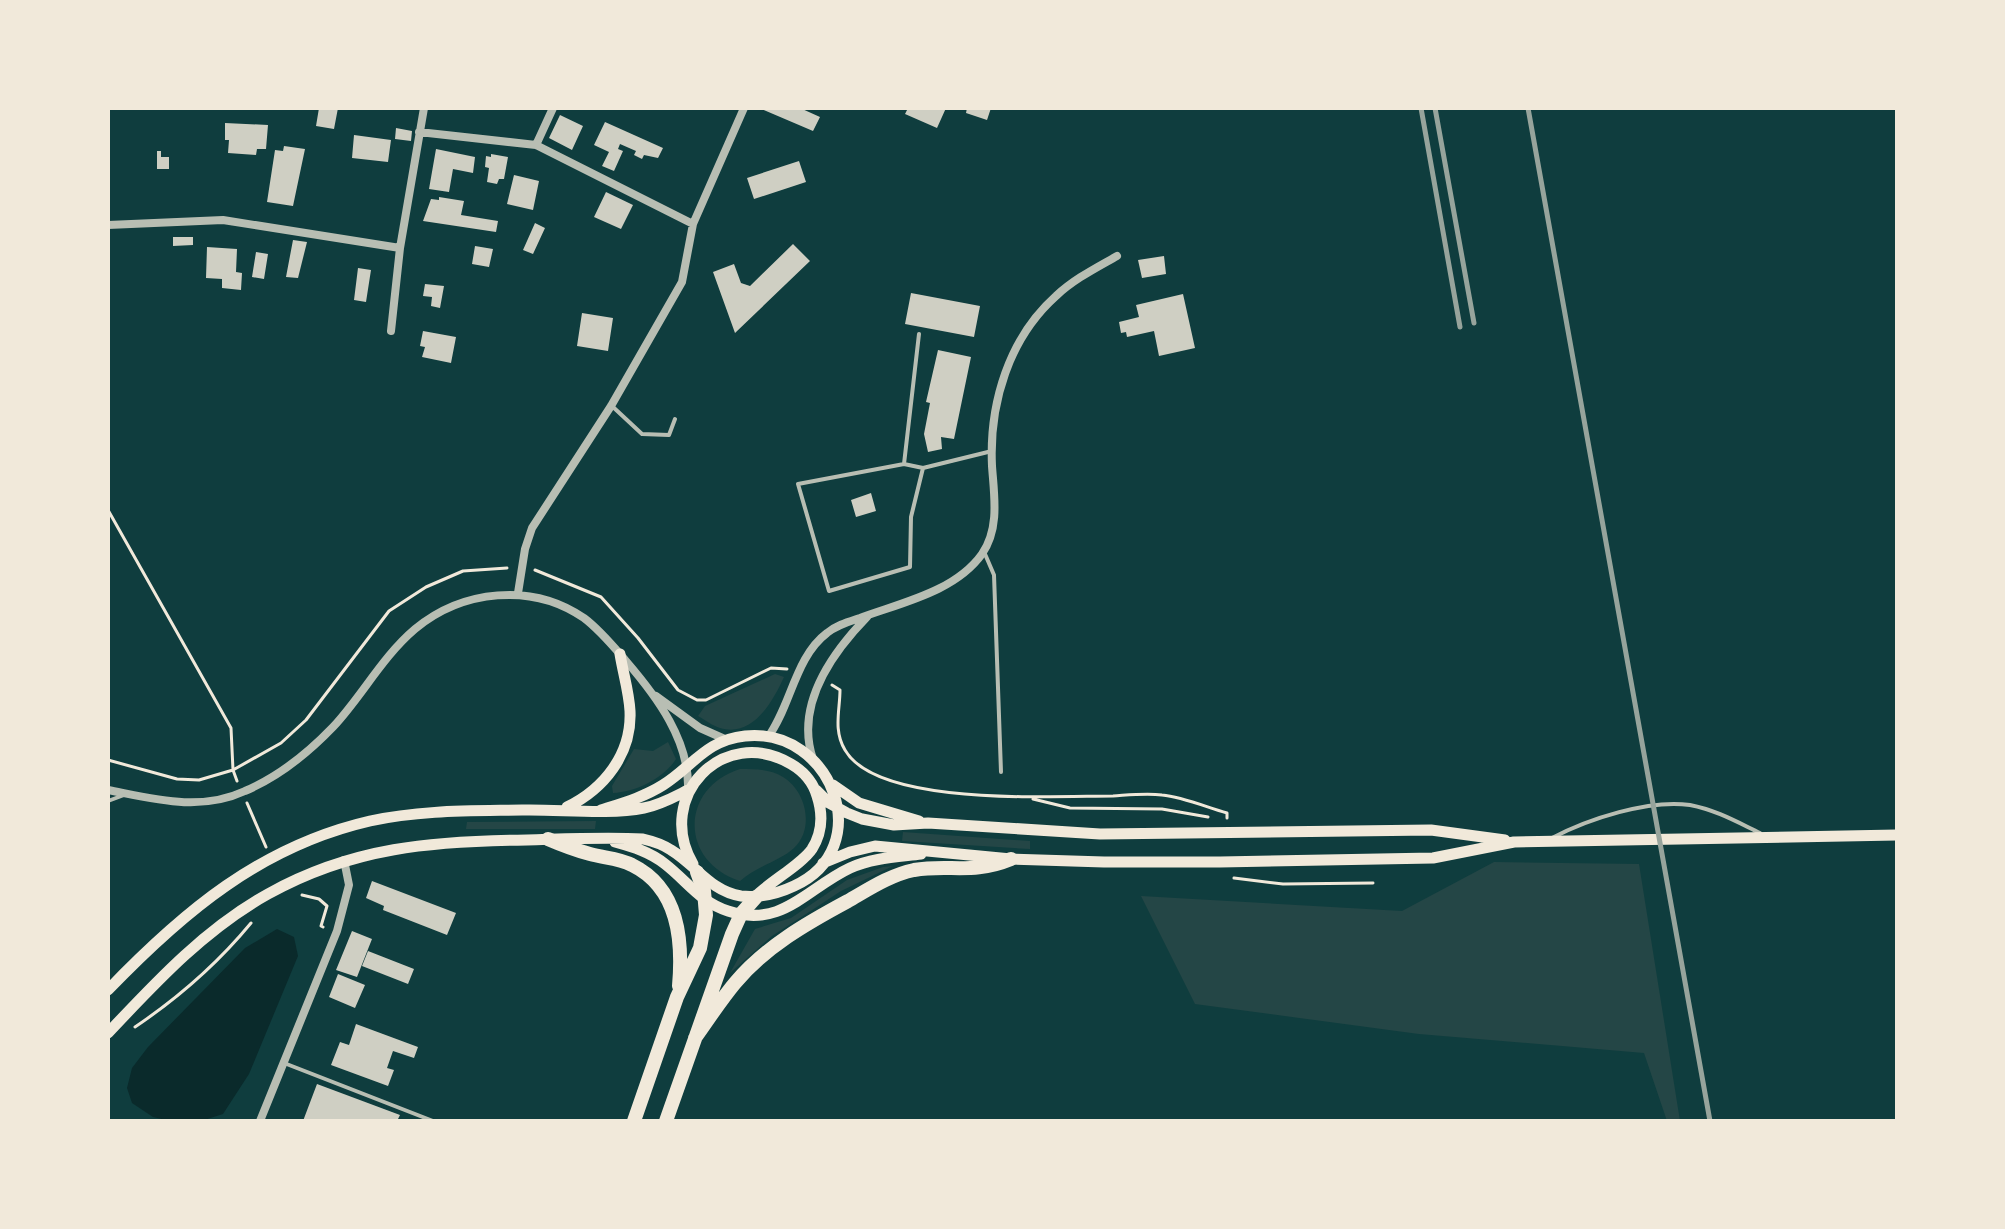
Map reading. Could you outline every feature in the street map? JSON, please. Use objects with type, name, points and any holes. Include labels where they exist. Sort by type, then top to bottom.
[{"type":"highway","points":[[548,839],[581,852],[632,865],[659,886],[676,916],[680,938],[682,955],[677,997]]},
{"type":"highway","points":[[695,1038],[735,983],[755,962],[819,917],[899,874],[928,869],[981,868],[1011,859]]},
{"type":"highway","points":[[634,1121],[677,997],[700,948],[706,901],[697,872]]},
{"type":"highway","points":[[666,1121],[741,914],[756,897]]},
{"type":"main road","points":[[563,809],[591,793],[605,780],[626,741],[630,714],[620,654]]},
{"type":"main road","points":[[601,810],[641,796],[666,783],[707,749],[748,735],[794,745],[813,759],[841,793],[859,803],[928,823]]},
{"type":"main road","points":[[697,872],[688,856],[681,826],[683,802],[695,780],[715,764],[740,753],[764,753],[788,763],[807,777],[816,790],[837,808],[878,823],[928,823],[1100,834],[1431,830],[1514,842]]},
{"type":"main road","points":[[823,864],[838,829],[837,808],[830,783]]},
{"type":"main road","points":[[108,990],[146,950],[219,888],[271,858],[317,837],[371,821],[420,814],[644,808],[688,790]]},
{"type":"main road","points":[[756,897],[811,849],[821,825],[816,790]]},
{"type":"main road","points":[[108,1033],[170,967],[266,895],[311,872],[344,860],[412,845],[448,841],[643,839],[669,848],[716,887],[730,893],[756,897],[799,884],[823,864],[850,852],[875,846],[1011,859],[1104,862],[1433,858],[1514,842],[1548,840],[1897,835]]},
{"type":"main road","points":[[603,839],[653,855],[706,901],[741,914],[775,912],[790,906],[840,873],[868,862],[938,852]]},
{"type":"street","points":[[391,331],[400,248],[424,108]]},
{"type":"street","points":[[536,145],[553,108]]},
{"type":"street","points":[[518,593],[522,559],[532,528],[611,406],[682,282],[693,224],[744,108]]},
{"type":"street","points":[[419,132],[536,145],[693,224]]},
{"type":"street","points":[[108,225],[223,220],[400,248]]},
{"type":"street","points":[[768,737],[814,645],[836,626],[936,589],[955,579],[983,552],[993,527],[992,451],[1000,389],[1009,362],[1038,313],[1075,281],[1117,256]]},
{"type":"street","points":[[108,790],[192,804],[242,793],[303,755],[334,726],[390,655],[414,630],[446,608],[482,597],[518,593],[556,604],[585,619],[620,654],[653,693],[680,743],[687,765],[688,790]]},
{"type":"street","points":[[813,759],[808,727],[820,681],[836,652],[870,614]]},
{"type":"street","points":[[653,693],[700,728],[727,740]]},
{"type":"street","points":[[260,1121],[347,900],[349,885],[344,860]]},
{"type":"lane","points":[[904,464],[919,334]]},
{"type":"lane","points":[[611,406],[642,434],[669,435],[675,419]]},
{"type":"lane","points":[[923,468],[911,517],[910,567],[829,591],[798,484],[904,464],[923,468],[992,451]]},
{"type":"lane","points":[[983,552],[990,561],[994,575],[1001,772]]},
{"type":"lane","points":[[752,753],[768,737]]},
{"type":"lane","points":[[108,801],[126,794]]},
{"type":"lane","points":[[1548,840],[1584,822],[1653,805],[1689,805],[1722,814],[1769,838]]},
{"type":"lane","points":[[284,1063],[433,1121]]},
{"type":"path","points":[[108,510],[231,728],[233,770],[199,780],[177,779],[108,760]]},
{"type":"path","points":[[1026,797],[1163,795],[1227,813]]},
{"type":"path","points":[[126,1034],[167,1005],[231,948],[255,919]]},
{"type":"shaded area","points":[[775,674],[784,677],[768,706],[752,723],[732,730],[717,727],[698,716],[705,706]]},
{"type":"shaded area","points":[[668,742],[676,759],[671,766],[640,787],[613,793],[612,786],[634,749],[653,751]]},
{"type":"shaded area","points":[[740,769],[768,771],[791,783],[802,800],[806,820],[794,848],[740,881],[720,871],[706,858],[697,842],[695,825],[698,808],[706,792],[720,778]]},
{"type":"shaded area","points":[[596,821],[595,829],[466,829],[467,822]]},
{"type":"shaded area","points":[[903,832],[1030,841],[1030,849],[902,841]]},
{"type":"shaded area","points":[[1494,862],[1639,864],[1680,1121],[1667,1121],[1644,1053],[1419,1034],[1195,1004],[1141,896],[1402,911]]},
{"type":"shaded area","points":[[893,866],[841,891],[772,936],[730,973],[755,929],[791,918],[847,880]]},
{"type":"shaded area","points":[[277,929],[294,937],[298,956],[249,1074],[223,1114],[201,1121],[170,1121],[153,1117],[132,1103],[127,1088],[132,1068],[148,1047],[245,948]]},
{"type":"building","points":[[319,108],[338,108],[334,129],[316,126]]},
{"type":"building","points":[[759,108],[800,108],[820,117],[813,131]]},
{"type":"building","points":[[908,108],[946,108],[937,128],[905,114]]},
{"type":"building","points":[[967,108],[991,108],[987,120],[966,113]]},
{"type":"building","points":[[560,115],[583,126],[572,150],[549,138]]},
{"type":"building","points":[[605,122],[663,148],[658,158],[644,155],[642,159],[634,155],[636,151],[620,144],[618,149],[623,151],[614,171],[602,166],[609,152],[594,145]]},
{"type":"building","points":[[225,123],[268,125],[266,149],[257,149],[256,155],[228,153]]},
{"type":"building","points":[[396,128],[412,131],[411,141],[395,139]]},
{"type":"building","points":[[354,135],[391,140],[388,162],[352,158]]},
{"type":"building","points":[[284,146],[305,149],[293,206],[267,202],[275,150],[283,151]]},
{"type":"building","points":[[436,149],[475,157],[473,173],[453,169],[449,192],[429,189]]},
{"type":"building","points":[[157,151],[161,151],[161,157],[169,157],[169,169],[157,169]]},
{"type":"building","points":[[491,154],[508,157],[504,179],[499,179],[497,184],[487,182],[489,168],[485,167],[486,156],[491,157]]},
{"type":"building","points":[[799,161],[806,182],[754,199],[747,178]]},
{"type":"building","points":[[514,175],[539,181],[533,210],[507,204]]},
{"type":"building","points":[[606,192],[633,205],[621,229],[594,217]]},
{"type":"building","points":[[439,197],[464,201],[461,215],[498,221],[496,232],[423,221],[431,199],[439,200]]},
{"type":"building","points":[[535,223],[545,228],[533,254],[523,250]]},
{"type":"building","points":[[173,237],[193,237],[193,245],[173,246]]},
{"type":"building","points":[[293,240],[307,242],[298,278],[286,277]]},
{"type":"building","points":[[793,244],[810,261],[735,333],[713,272],[734,264],[741,283],[750,286]]},
{"type":"building","points":[[475,246],[493,249],[489,267],[472,264]]},
{"type":"building","points":[[207,247],[237,249],[236,272],[242,273],[241,290],[222,288],[222,279],[206,278]]},
{"type":"building","points":[[256,252],[268,254],[264,279],[252,277]]},
{"type":"building","points":[[1164,256],[1166,274],[1142,278],[1138,260]]},
{"type":"building","points":[[358,268],[371,270],[366,302],[354,300]]},
{"type":"building","points":[[425,284],[444,286],[440,308],[431,306],[432,297],[423,296]]},
{"type":"building","points":[[911,293],[980,306],[974,337],[905,324]]},
{"type":"building","points":[[1183,294],[1195,348],[1159,356],[1154,331],[1127,337],[1126,332],[1121,333],[1119,322],[1139,317],[1136,305]]},
{"type":"building","points":[[582,313],[613,318],[608,351],[577,346]]},
{"type":"building","points":[[423,331],[456,337],[451,363],[422,357],[425,347],[420,346]]},
{"type":"building","points":[[938,350],[971,357],[954,439],[941,437],[942,449],[928,452],[924,434],[930,403],[926,402]]},
{"type":"building","points":[[871,493],[876,511],[856,517],[851,500]]},
{"type":"building","points":[[372,881],[456,913],[447,935],[383,910],[384,906],[366,898]]},
{"type":"building","points":[[352,931],[372,939],[357,977],[336,970]]},
{"type":"building","points":[[368,951],[414,969],[408,984],[362,966]]},
{"type":"building","points":[[338,974],[365,985],[355,1008],[329,997]]},
{"type":"building","points":[[356,1024],[418,1047],[414,1058],[393,1051],[387,1068],[394,1070],[388,1086],[331,1065],[340,1042],[349,1045]]},
{"type":"building","points":[[317,1084],[400,1115],[397,1121],[303,1121]]},
{"type":"railway","points":[[1421,108],[1460,327]]},
{"type":"railway","points":[[1435,108],[1474,323]]},
{"type":"railway","points":[[1528,108],[1710,1121]]}]
